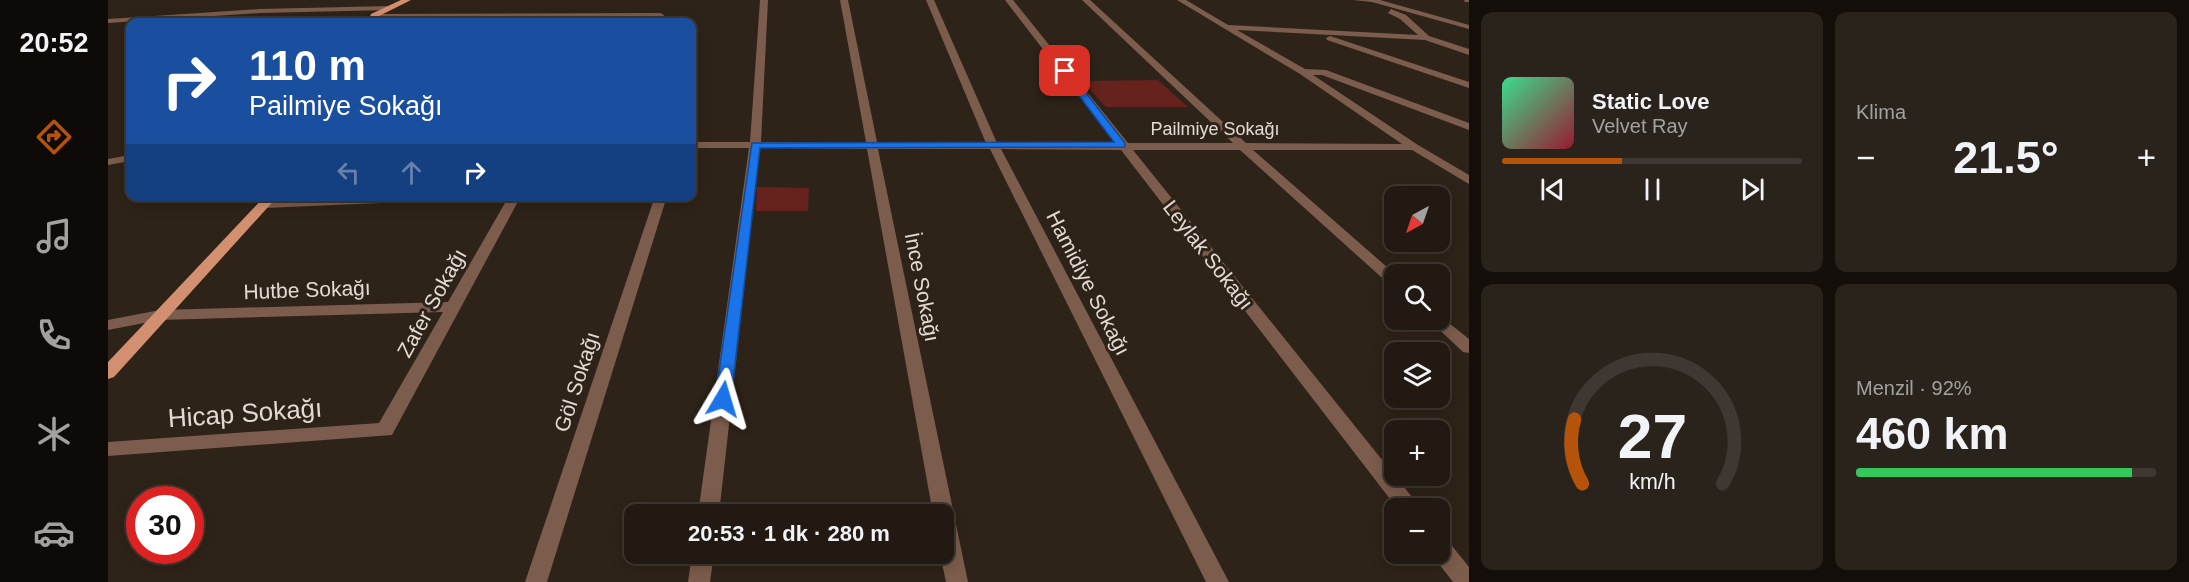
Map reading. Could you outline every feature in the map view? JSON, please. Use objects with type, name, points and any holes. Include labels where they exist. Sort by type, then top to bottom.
[{"type":"main road","points":[[375,18],[407,0]]},
{"type":"main road","points":[[108,373],[267,201]]},
{"type":"street","points":[[709,504],[755,145],[764,0]]},
{"type":"street","name":"İnce Sokağı","points":[[844,0],[957,582]]},
{"type":"street","name":"Hamidiye Sokağı","points":[[930,0],[993,145],[1218,582]]},
{"type":"street","name":"Leylak Sokağı","points":[[1009,0],[1401,498]]},
{"type":"street","points":[[1086,0],[1241,145],[1384,272]]},
{"type":"street","points":[[1181,0],[1303,72],[1414,147],[1467,176]]},
{"type":"street","points":[[1357,0],[1371,0],[1469,27]]},
{"type":"street","points":[[1371,0],[1403,17],[1426,38]]},
{"type":"street","points":[[154,18],[260,11],[391,8]]},
{"type":"street","points":[[424,18],[660,15]]},
{"type":"street","points":[[108,21],[126,20]]},
{"type":"street","points":[[1224,27],[1426,38],[1469,52]]},
{"type":"street","points":[[1310,31],[1469,86]]},
{"type":"street","points":[[1303,72],[1323,72],[1469,127]]},
{"type":"street","name":"Pailmiye Sokağı","points":[[696,145],[1414,147]]},
{"type":"street","points":[[108,162],[126,159]]},
{"type":"street","name":"Zafer Sokağı","points":[[385,430],[512,201]]},
{"type":"street","name":"Göl Sokağı","points":[[536,582],[659,201]]},
{"type":"street","name":"Hutbe Sokağı","points":[[108,325],[160,315],[454,307]]},
{"type":"street","points":[[1448,330],[1469,348]]},
{"type":"street","name":"Hicap Sokağı","points":[[108,449],[385,430]]},
{"type":"street","points":[[1450,561],[1467,582]]},
{"type":"street","points":[[699,582],[702,564]]},
{"type":"shaded area","points":[[1158,80],[1188,107],[1106,107],[1082,81]]},
{"type":"shaded area","points":[[757,187],[809,188],[808,211],[756,211]]},
{"type":"route","points":[[723,399],[755,145],[1122,145],[1065,71]]}]
